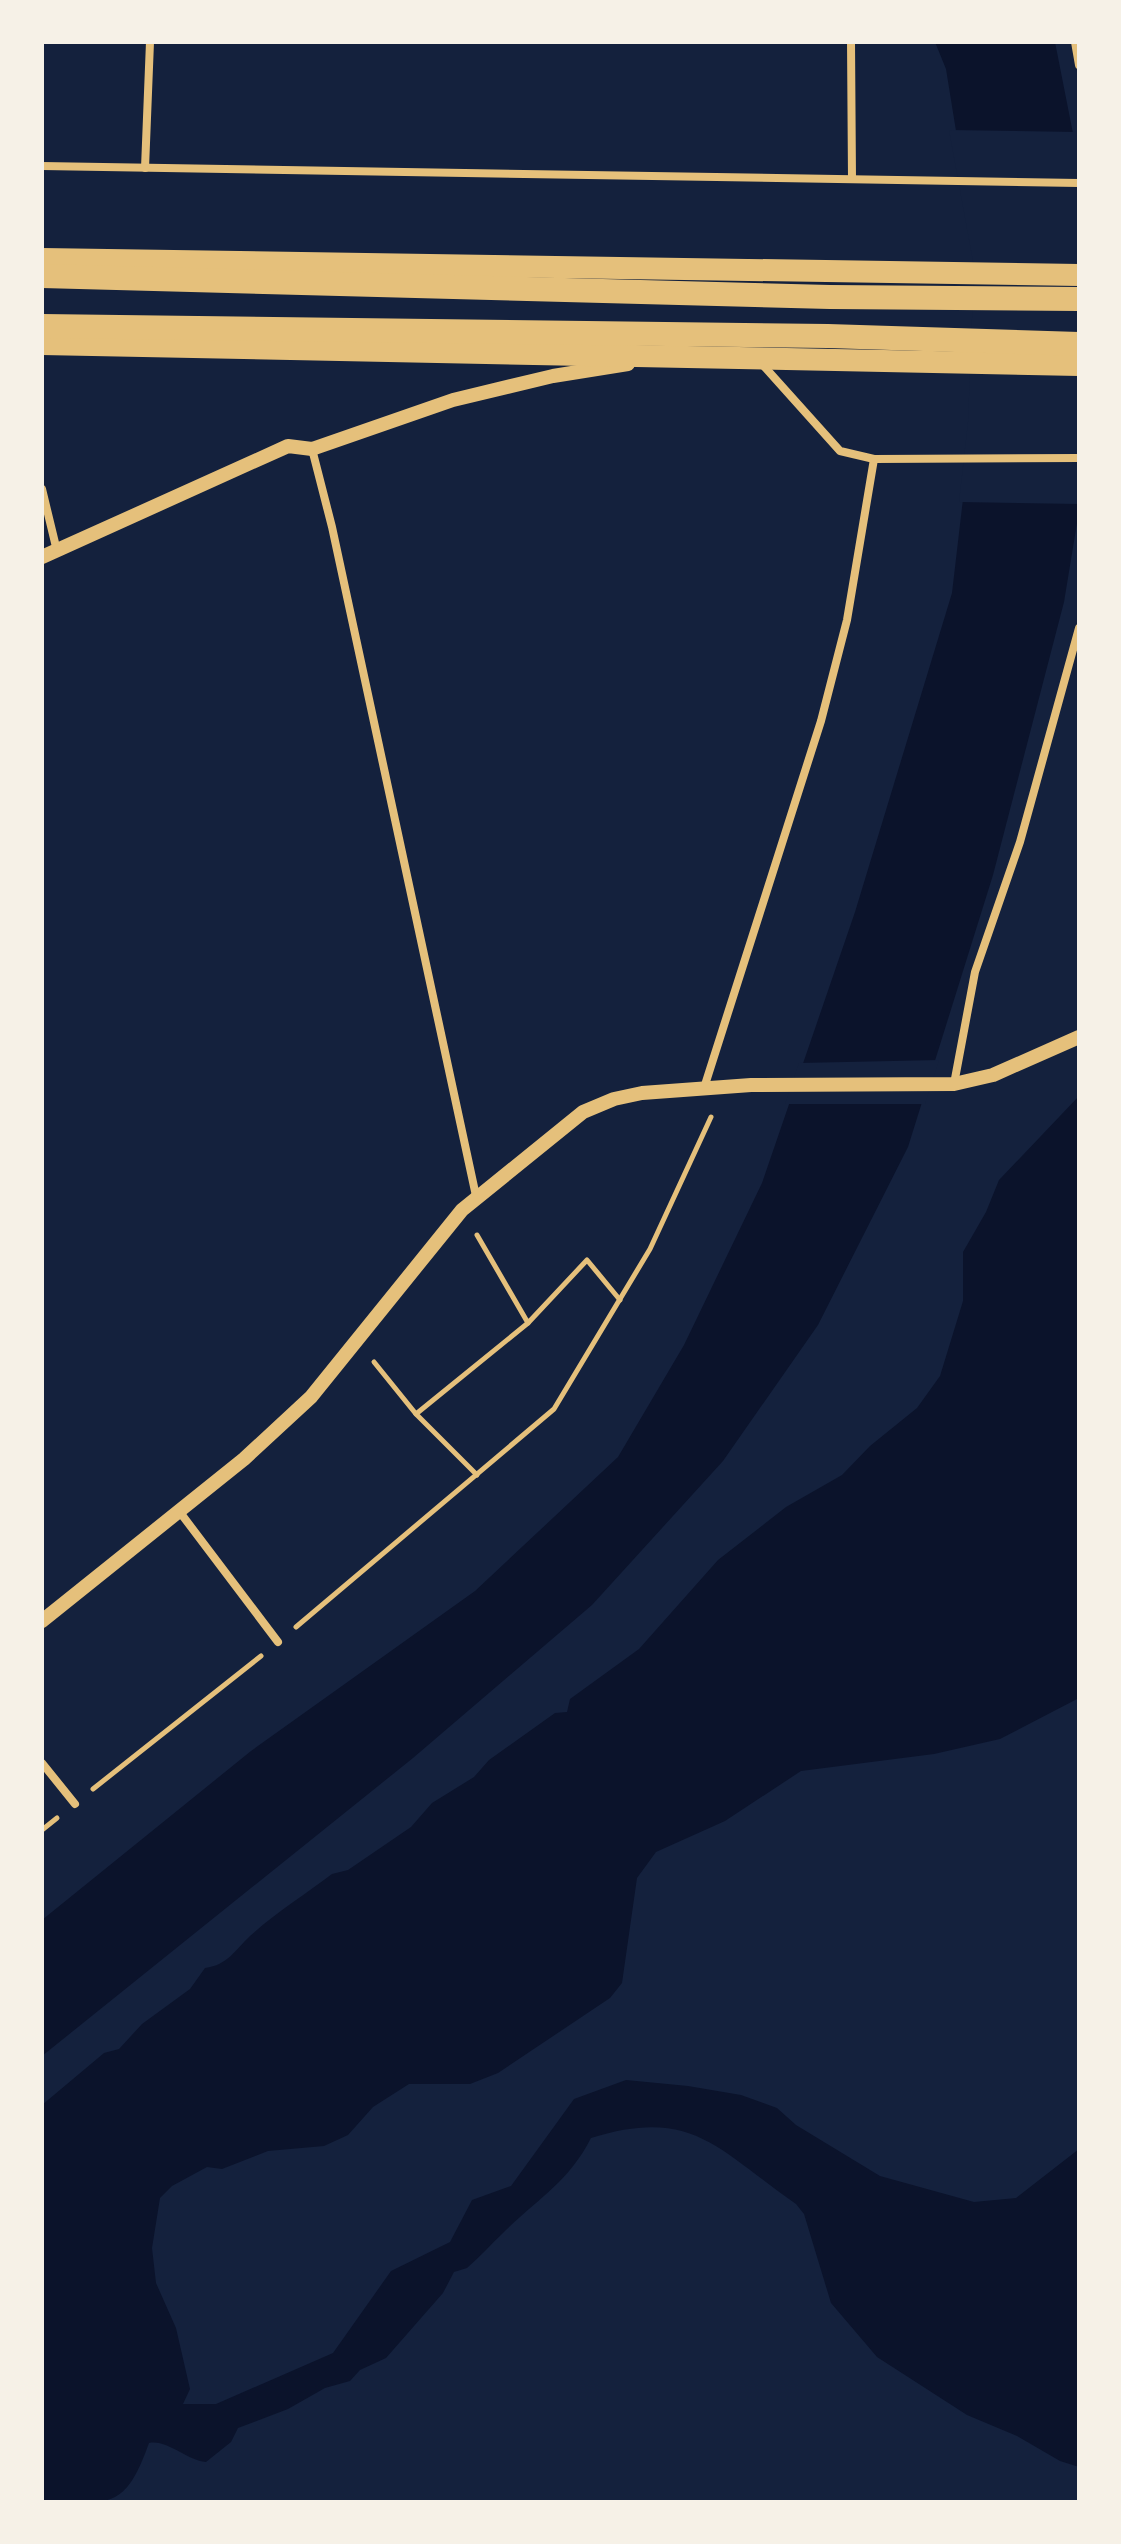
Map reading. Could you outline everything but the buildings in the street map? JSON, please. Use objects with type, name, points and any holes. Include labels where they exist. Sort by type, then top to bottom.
[{"type":"highway","points":[[42,259],[1079,275]]},
{"type":"highway","points":[[42,276],[830,297],[1079,299]]},
{"type":"highway","points":[[42,326],[828,336],[1079,344]]},
{"type":"highway","points":[[42,344],[1079,365]]},
{"type":"street","points":[[145,168],[150,42]]},
{"type":"street","points":[[851,42],[852,179]]},
{"type":"street","points":[[1075,42],[1079,65]]},
{"type":"street","points":[[42,166],[1079,183]]},
{"type":"street","points":[[755,357],[840,451],[874,459],[1079,458]]},
{"type":"street","points":[[42,557],[288,446],[312,449],[453,400],[553,376],[664,358]]},
{"type":"street","points":[[312,449],[476,1196]]},
{"type":"street","points":[[704,1088],[821,721],[847,620],[874,459]]},
{"type":"street","points":[[42,489],[57,552]]},
{"type":"street","points":[[954,1084],[975,972],[1020,842],[1079,628]]},
{"type":"street","points":[[42,1621],[244,1459],[311,1397],[358,1343],[462,1210],[583,1112],[614,1099],[642,1093],[704,1088],[954,1084],[993,1075],[1079,1037]]},
{"type":"street","points":[[179,1511],[278,1642]]},
{"type":"street","points":[[42,1763],[75,1804]]},
{"type":"path","points":[[42,1830],[278,1642],[554,1409],[650,1249],[725,1087]]},
{"type":"path","points":[[462,1210],[528,1323]]},
{"type":"path","points":[[416,1414],[528,1323],[587,1260],[620,1300]]},
{"type":"path","points":[[358,1343],[416,1414],[477,1475]]},
{"type":"water","points":[[935,42],[1055,42],[1079,164],[1079,511],[1064,602],[993,875],[908,1147],[818,1325],[723,1461],[592,1605],[413,1758],[42,2056],[42,1920],[251,1751],[475,1591],[618,1457],[684,1345],[762,1183],[855,912],[952,593],[972,422],[978,267],[946,69]]},
{"type":"water","points":[[1079,1096],[1079,1698],[1000,1739],[934,1754],[801,1771],[725,1821],[656,1852],[637,1878],[622,1983],[610,1998],[498,2073],[470,2084],[409,2084],[373,2107],[348,2135],[324,2146],[268,2151],[222,2169],[207,2167],[172,2186],[160,2198],[152,2248],[156,2283],[176,2328],[190,2389],[183,2404],[216,2404],[333,2353],[391,2271],[450,2242],[472,2200],[511,2186],[574,2099],[626,2080],[741,2095],[777,2108],[796,2125],[880,2176],[974,2202],[1016,2198],[1079,2149],[1079,2467],[1060,2461],[1017,2436],[967,2415],[877,2357],[831,2303],[804,2214],[796,2204],[724,2151],[680,2131],[655,2127],[626,2129],[591,2138],[572,2167],[551,2190],[467,2268],[454,2272],[443,2293],[386,2358],[360,2370],[350,2381],[325,2388],[288,2409],[238,2428],[231,2442],[206,2462],[163,2444],[149,2443],[131,2482],[111,2499],[83,2503],[42,2502],[42,2105],[104,2053],[119,2049],[142,2024],[190,1989],[205,1968],[225,1960],[250,1936],[332,1874],[348,1870],[411,1827],[432,1803],[474,1777],[489,1760],[555,1713],[567,1712],[570,1699],[639,1649],[718,1560],[786,1507],[842,1475],[870,1446],[917,1408],[940,1376],[963,1301],[963,1252],[986,1212],[999,1180]]},
{"type":"pier","points":[[949,130],[1077,132],[1079,504],[959,502],[968,422],[974,267]]},
{"type":"pier","points":[[939,1060],[925,1104],[785,1104],[799,1063]]}]
